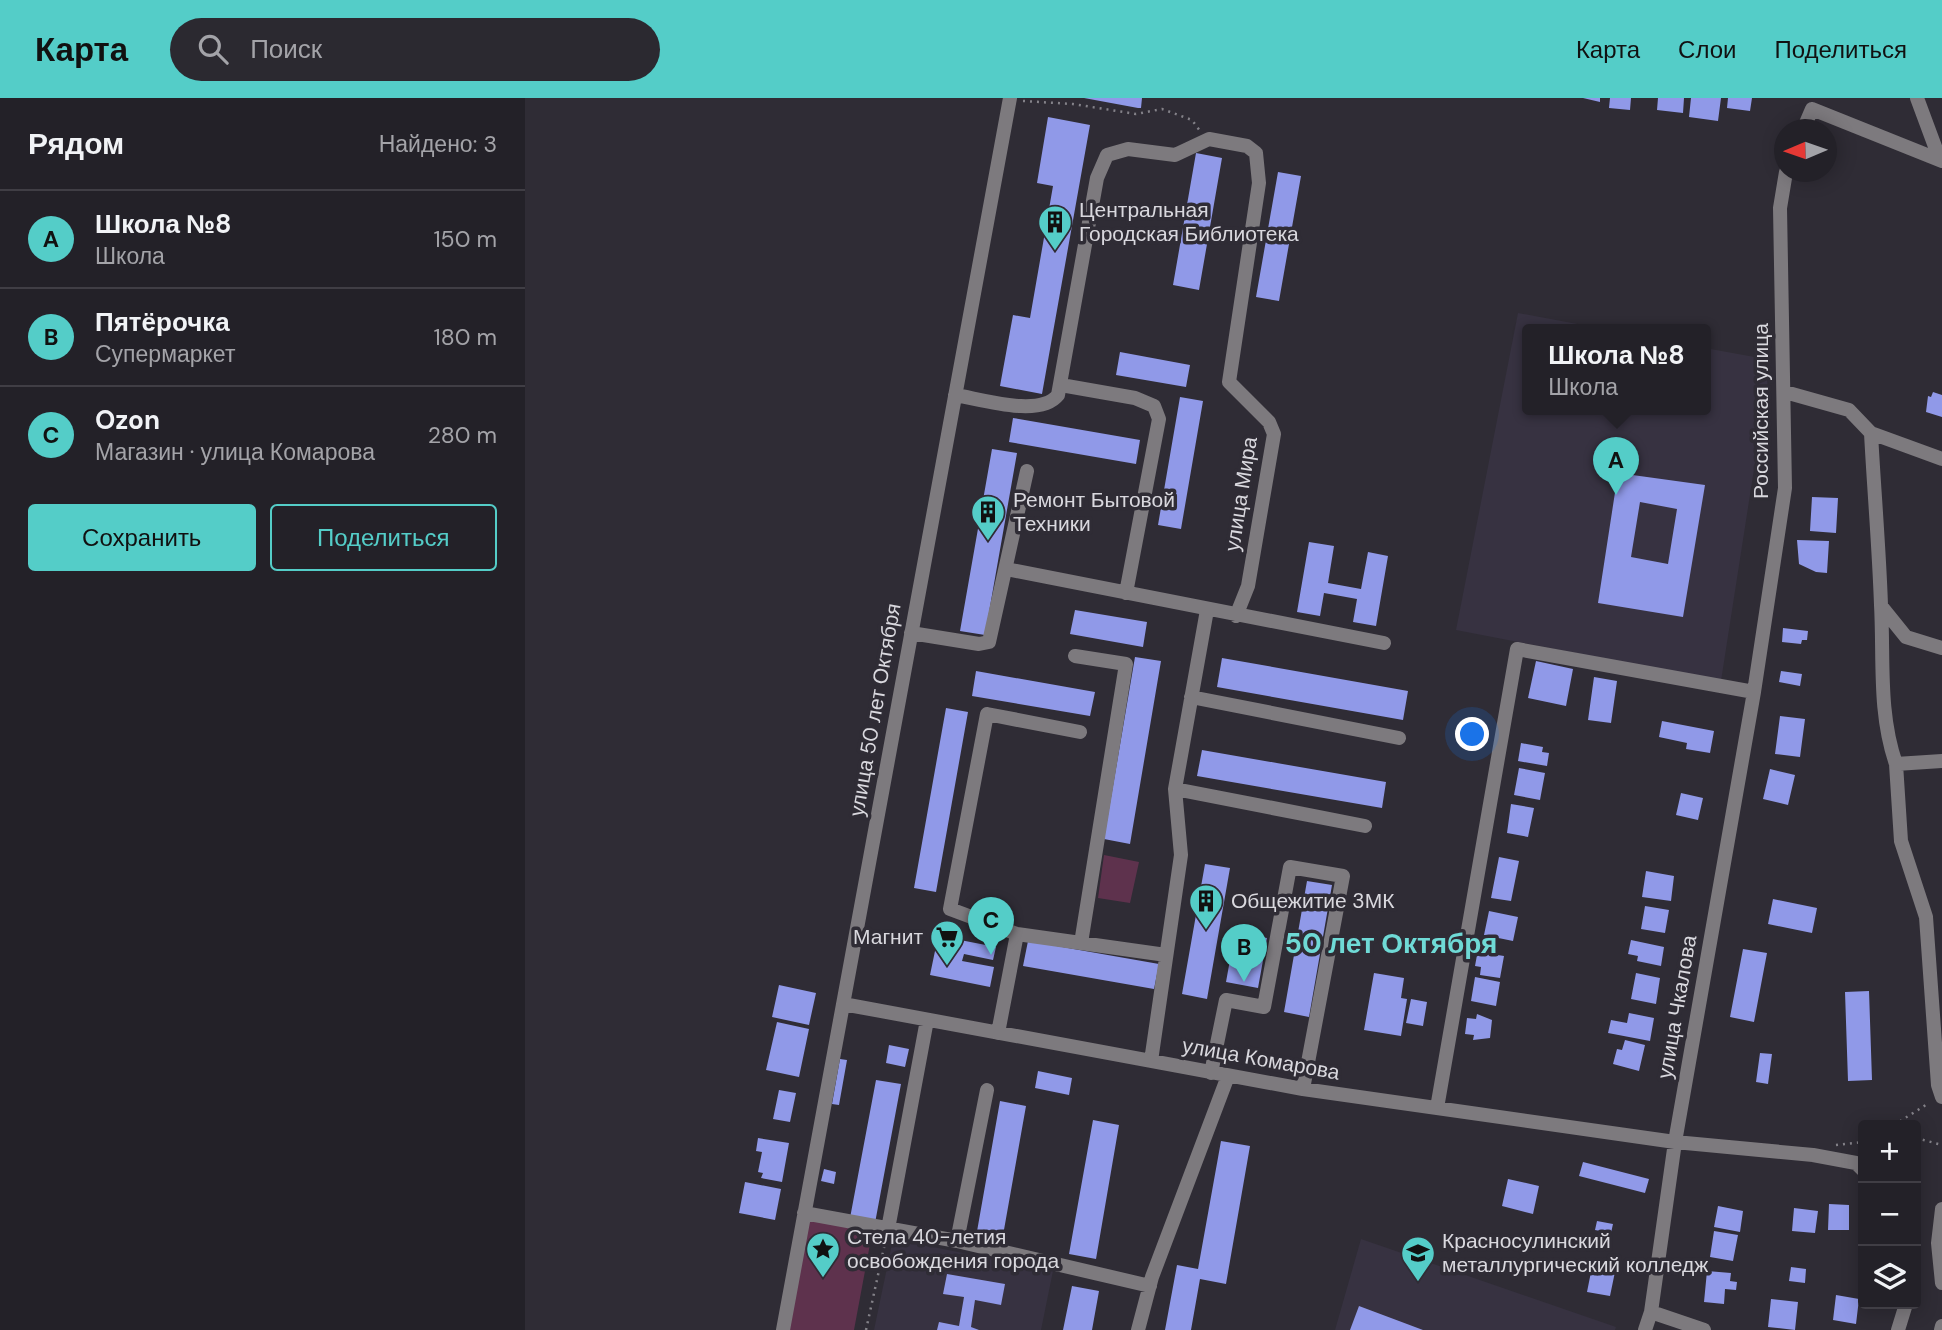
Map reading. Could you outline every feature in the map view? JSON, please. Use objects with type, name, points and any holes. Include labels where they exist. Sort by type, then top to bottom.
[{"type":"street","name":"улица 50 лет Октября","points":[[783,1330],[1010,98]]},
{"type":"street","points":[[1917,98],[1941,161]]},
{"type":"street","points":[[1808,103],[1941,161]]},
{"type":"street","name":"улица Мира","points":[[1061,386],[1102,162],[1115,151],[1128,149],[1184,153],[1206,140],[1229,140],[1247,146],[1256,153],[1259,183],[1229,382],[1269,422],[1274,434],[1248,586],[1236,616]]},
{"type":"street","name":"Российская улица","points":[[1754,692],[1785,488],[1780,208],[1784,182]]},
{"type":"street","points":[[955,395],[1038,408],[1052,403],[1061,386],[1135,398],[1154,406],[1159,419],[1126,593]]},
{"type":"street","points":[[1785,392],[1849,410],[1871,433],[1942,459]]},
{"type":"street","points":[[1871,433],[1881,606],[1882,700],[1896,764],[1901,841],[1926,917],[1937,1099]]},
{"type":"street","points":[[911,633],[985,644],[989,642],[1027,471]]},
{"type":"street","points":[[1006,569],[1384,643]]},
{"type":"street","points":[[1881,606],[1906,637],[1942,648]]},
{"type":"street","points":[[1151,1061],[1181,855],[1175,789],[1207,610]]},
{"type":"street","points":[[1437,1108],[1517,649],[1754,692]]},
{"type":"street","points":[[1075,656],[1126,664],[1081,943]]},
{"type":"street","name":"улица Чкалова","points":[[1645,1330],[1651,1312],[1675,1142],[1754,692]]},
{"type":"street","points":[[1191,697],[1399,738]]},
{"type":"street","points":[[1080,732],[987,714],[950,909],[1017,934],[1166,956]]},
{"type":"street","points":[[1896,764],[1942,761]]},
{"type":"street","points":[[1175,789],[1365,826]]},
{"type":"street","points":[[1210,1073],[1226,1000],[1264,1007],[1290,867],[1343,876],[1303,1089]]},
{"type":"street","points":[[998,1033],[1017,934]]},
{"type":"street","name":"улица Комарова","points":[[842,1004],[1303,1089],[1675,1142],[1814,1155],[1858,1165]]},
{"type":"street","points":[[888,1229],[927,1020]]},
{"type":"street","points":[[1138,1330],[1150,1286],[1228,1076]]},
{"type":"street","points":[[957,1241],[987,1090]]},
{"type":"street","points":[[1942,1209],[1938,1242],[1942,1283]]},
{"type":"street","points":[[804,1213],[957,1241],[1150,1286]]},
{"type":"street","points":[[1898,1330],[1904,1309]]},
{"type":"street","points":[[1651,1312],[1704,1330]]},
{"type":"path","points":[[1010,98],[1136,114],[1162,109],[1192,120],[1206,140]]},
{"type":"path","points":[[1899,1120],[1937,1099]]},
{"type":"path","points":[[1921,1139],[1942,1145]]},
{"type":"path","points":[[866,1330],[888,1229]]},
{"type":"shaded area","points":[[1518,313],[1577,324],[1522,324],[1522,415],[1711,415],[1711,349],[1771,360],[1721,681],[1456,630]]},
{"type":"shaded area","points":[[1104,855],[1139,862],[1130,903],[1098,898]]},
{"type":"shaded area","points":[[807,1216],[873,1228],[854,1330],[787,1330]]},
{"type":"shaded area","points":[[893,1239],[1053,1271],[1041,1330],[874,1330]]},
{"type":"shaded area","name":"Красносулинский металлургический колледж","points":[[1361,1239],[1616,1327],[1615,1330],[1335,1330]]},
{"type":"building","points":[[1084,98],[1142,98],[1141,108],[1138,108]]},
{"type":"building","points":[[1583,98],[1600,98],[1600,102]]},
{"type":"building","points":[[1610,98],[1631,98],[1630,110],[1609,108]]},
{"type":"building","points":[[1658,98],[1684,98],[1683,113],[1657,110]]},
{"type":"building","points":[[1691,98],[1721,98],[1718,121],[1689,117]]},
{"type":"building","points":[[1728,98],[1752,98],[1750,111],[1727,108]]},
{"type":"building","name":"Центральная Городская Библиотека","points":[[1048,117],[1090,125],[1042,394],[1000,386],[1013,315],[1030,318],[1053,186],[1037,183]]},
{"type":"building","points":[[1196,153],[1222,158],[1199,290],[1173,285]]},
{"type":"building","points":[[1278,172],[1301,176],[1279,301],[1256,297]]},
{"type":"building","points":[[1120,352],[1190,365],[1186,387],[1116,375]]},
{"type":"building","points":[[1933,392],[1942,395],[1942,417],[1926,412],[1928,396],[1931,397]]},
{"type":"building","points":[[1180,397],[1203,401],[1181,529],[1158,525]]},
{"type":"building","points":[[1013,418],[1140,440],[1136,464],[1009,442]]},
{"type":"building","name":"Ремонт Бытовой Техники","points":[[992,449],[1017,453],[985,635],[960,631]]},
{"type":"building","points":[[1618,473],[1705,485],[1683,617],[1598,603]],"holes":[[[1640,502],[1677,509],[1668,564],[1631,557]]]},
{"type":"building","points":[[1812,497],[1838,498],[1836,533],[1810,531]]},
{"type":"building","points":[[1797,540],[1829,541],[1827,573],[1816,572],[1799,564]]},
{"type":"building","points":[[1309,542],[1334,546],[1328,583],[1361,589],[1368,552],[1388,556],[1376,626],[1353,622],[1357,599],[1324,593],[1320,616],[1297,612]]},
{"type":"building","points":[[1075,610],[1147,622],[1143,647],[1070,634]]},
{"type":"building","points":[[1783,628],[1808,631],[1807,640],[1802,640],[1801,644],[1782,642]]},
{"type":"building","points":[[1135,657],[1161,661],[1130,844],[1104,839]]},
{"type":"building","points":[[1222,658],[1408,691],[1403,720],[1217,687]]},
{"type":"building","points":[[1536,661],[1573,669],[1566,706],[1528,698]]},
{"type":"building","points":[[976,671],[1095,692],[1090,716],[972,696]]},
{"type":"building","points":[[1781,671],[1802,674],[1800,686],[1779,682]]},
{"type":"building","points":[[1594,677],[1617,681],[1611,723],[1588,720]]},
{"type":"building","points":[[946,708],[968,712],[936,892],[914,888]]},
{"type":"building","points":[[1780,716],[1805,719],[1800,757],[1775,754]]},
{"type":"building","points":[[1662,721],[1714,731],[1710,753],[1686,749],[1687,743],[1659,737]]},
{"type":"building","points":[[1521,743],[1543,747],[1542,752],[1549,753],[1547,766],[1518,761]]},
{"type":"building","points":[[1202,750],[1386,782],[1382,808],[1197,776]]},
{"type":"building","points":[[1519,768],[1545,773],[1540,800],[1514,795]]},
{"type":"building","points":[[1770,769],[1795,775],[1788,805],[1763,799]]},
{"type":"building","points":[[1681,793],[1703,798],[1698,820],[1676,815]]},
{"type":"building","points":[[1511,804],[1534,808],[1528,837],[1507,833]]},
{"type":"building","points":[[1499,857],[1519,861],[1511,901],[1491,898]]},
{"type":"building","name":"Общежитие 3МК","points":[[1205,864],[1230,868],[1207,999],[1182,994]]},
{"type":"building","points":[[1646,871],[1674,876],[1671,901],[1642,897]]},
{"type":"building","points":[[1307,881],[1332,885],[1309,1017],[1284,1012]]},
{"type":"building","points":[[1773,899],[1817,908],[1812,933],[1768,924]]},
{"type":"building","points":[[1645,906],[1669,910],[1665,933],[1641,929]]},
{"type":"building","points":[[1489,911],[1518,917],[1513,941],[1484,935]]},
{"type":"building","points":[[940,927],[957,930],[955,939],[996,947],[993,960],[964,954],[962,961],[994,967],[990,987],[930,975]]},
{"type":"building","points":[[1235,932],[1267,938],[1258,988],[1226,982]]},
{"type":"building","points":[[1631,940],[1664,947],[1661,966],[1637,961],[1638,956],[1628,954]]},
{"type":"building","points":[[1028,941],[1159,964],[1154,989],[1023,966]]},
{"type":"building","points":[[1743,949],[1767,953],[1754,1022],[1730,1017]]},
{"type":"building","points":[[1485,953],[1504,956],[1500,978],[1480,975],[1481,967],[1475,966],[1477,955],[1484,956]]},
{"type":"building","points":[[1374,973],[1404,978],[1401,998],[1407,999],[1401,1036],[1364,1030]]},
{"type":"building","points":[[1636,973],[1660,978],[1656,1004],[1631,999]]},
{"type":"building","points":[[1475,977],[1500,982],[1496,1006],[1471,1001]]},
{"type":"building","points":[[779,985],[816,993],[809,1025],[772,1017]]},
{"type":"building","points":[[1869,991],[1872,1080],[1848,1081],[1845,992]]},
{"type":"building","points":[[1411,999],[1427,1002],[1423,1026],[1406,1023]]},
{"type":"building","points":[[1629,1013],[1654,1018],[1650,1041],[1608,1033],[1611,1020],[1627,1023]]},
{"type":"building","points":[[1477,1014],[1492,1020],[1490,1038],[1473,1040],[1474,1035],[1465,1034],[1467,1018],[1476,1019]]},
{"type":"building","points":[[777,1022],[809,1029],[799,1077],[766,1070]]},
{"type":"building","points":[[1625,1040],[1645,1045],[1639,1071],[1613,1064],[1617,1049],[1622,1050]]},
{"type":"building","points":[[889,1045],[909,1049],[905,1067],[886,1063]]},
{"type":"building","points":[[1760,1053],[1772,1054],[1768,1084],[1756,1082]]},
{"type":"building","points":[[840,1059],[847,1060],[839,1105],[832,1104]]},
{"type":"building","points":[[1038,1071],[1072,1078],[1069,1095],[1035,1088]]},
{"type":"building","points":[[876,1080],[901,1084],[875,1223],[850,1218]]},
{"type":"building","points":[[779,1090],[796,1093],[790,1122],[773,1119]]},
{"type":"building","points":[[1000,1101],[1026,1106],[1002,1241],[976,1237]]},
{"type":"building","points":[[1093,1120],[1119,1125],[1096,1259],[1069,1254]]},
{"type":"building","points":[[758,1138],[789,1143],[782,1182],[761,1178],[763,1173],[758,1172],[762,1152],[756,1151]]},
{"type":"building","points":[[1221,1141],[1250,1146],[1226,1284],[1200,1279],[1191,1330],[1165,1330],[1177,1265],[1198,1269]]},
{"type":"building","points":[[1583,1162],[1649,1179],[1645,1193],[1579,1176]]},
{"type":"building","points":[[824,1169],[836,1172],[834,1184],[821,1181]]},
{"type":"building","points":[[1508,1179],[1539,1186],[1533,1214],[1502,1206]]},
{"type":"building","points":[[745,1182],[781,1189],[775,1220],[739,1213]]},
{"type":"building","points":[[1829,1204],[1849,1205],[1849,1230],[1828,1230]]},
{"type":"building","points":[[1718,1206],[1743,1211],[1740,1232],[1714,1227]]},
{"type":"building","points":[[1794,1208],[1818,1211],[1815,1233],[1792,1231]]},
{"type":"building","points":[[1597,1221],[1613,1224],[1611,1233],[1595,1230]]},
{"type":"building","points":[[1714,1231],[1738,1235],[1733,1261],[1710,1257]]},
{"type":"building","points":[[1593,1262],[1616,1267],[1610,1296],[1587,1292]]},
{"type":"building","points":[[1791,1267],[1806,1269],[1805,1283],[1789,1281]]},
{"type":"building","points":[[1707,1271],[1731,1273],[1730,1281],[1737,1282],[1736,1290],[1725,1289],[1724,1304],[1704,1302]]},
{"type":"building","points":[[947,1274],[1005,1284],[1001,1305],[975,1300],[971,1327],[979,1330],[937,1330],[939,1322],[959,1326],[964,1297],[943,1294]]},
{"type":"building","points":[[1072,1286],[1099,1291],[1092,1330],[1063,1330]]},
{"type":"building","points":[[1836,1295],[1858,1299],[1856,1324],[1833,1320]]},
{"type":"building","points":[[1771,1299],[1798,1302],[1795,1330],[1768,1327]]},
{"type":"building","points":[[1359,1306],[1423,1330],[1350,1330]]},
{"type":"place","name":"Центральная Городская Библиотека","points":[[1055,252]]},
{"type":"place","name":"Школа №8","points":[[1616,495]]},
{"type":"place","name":"Ремонт Бытовой Техники","points":[[988,542]]},
{"type":"place","name":"Общежитие 3МК","points":[[1206,931]]},
{"type":"place","name":"Ozon","points":[[991,955]]},
{"type":"place","name":"Магнит","points":[[947,967]]},
{"type":"place","name":"Пятёрочка","points":[[1244,982]]},
{"type":"place","name":"Стела 40-летия освобождения города","points":[[823,1279]]},
{"type":"place","name":"Красносулинский металлургический колледж","points":[[1418,1283]]},
{"type":"district","name":"50 лет Октября","points":[[1391,943]]}]
